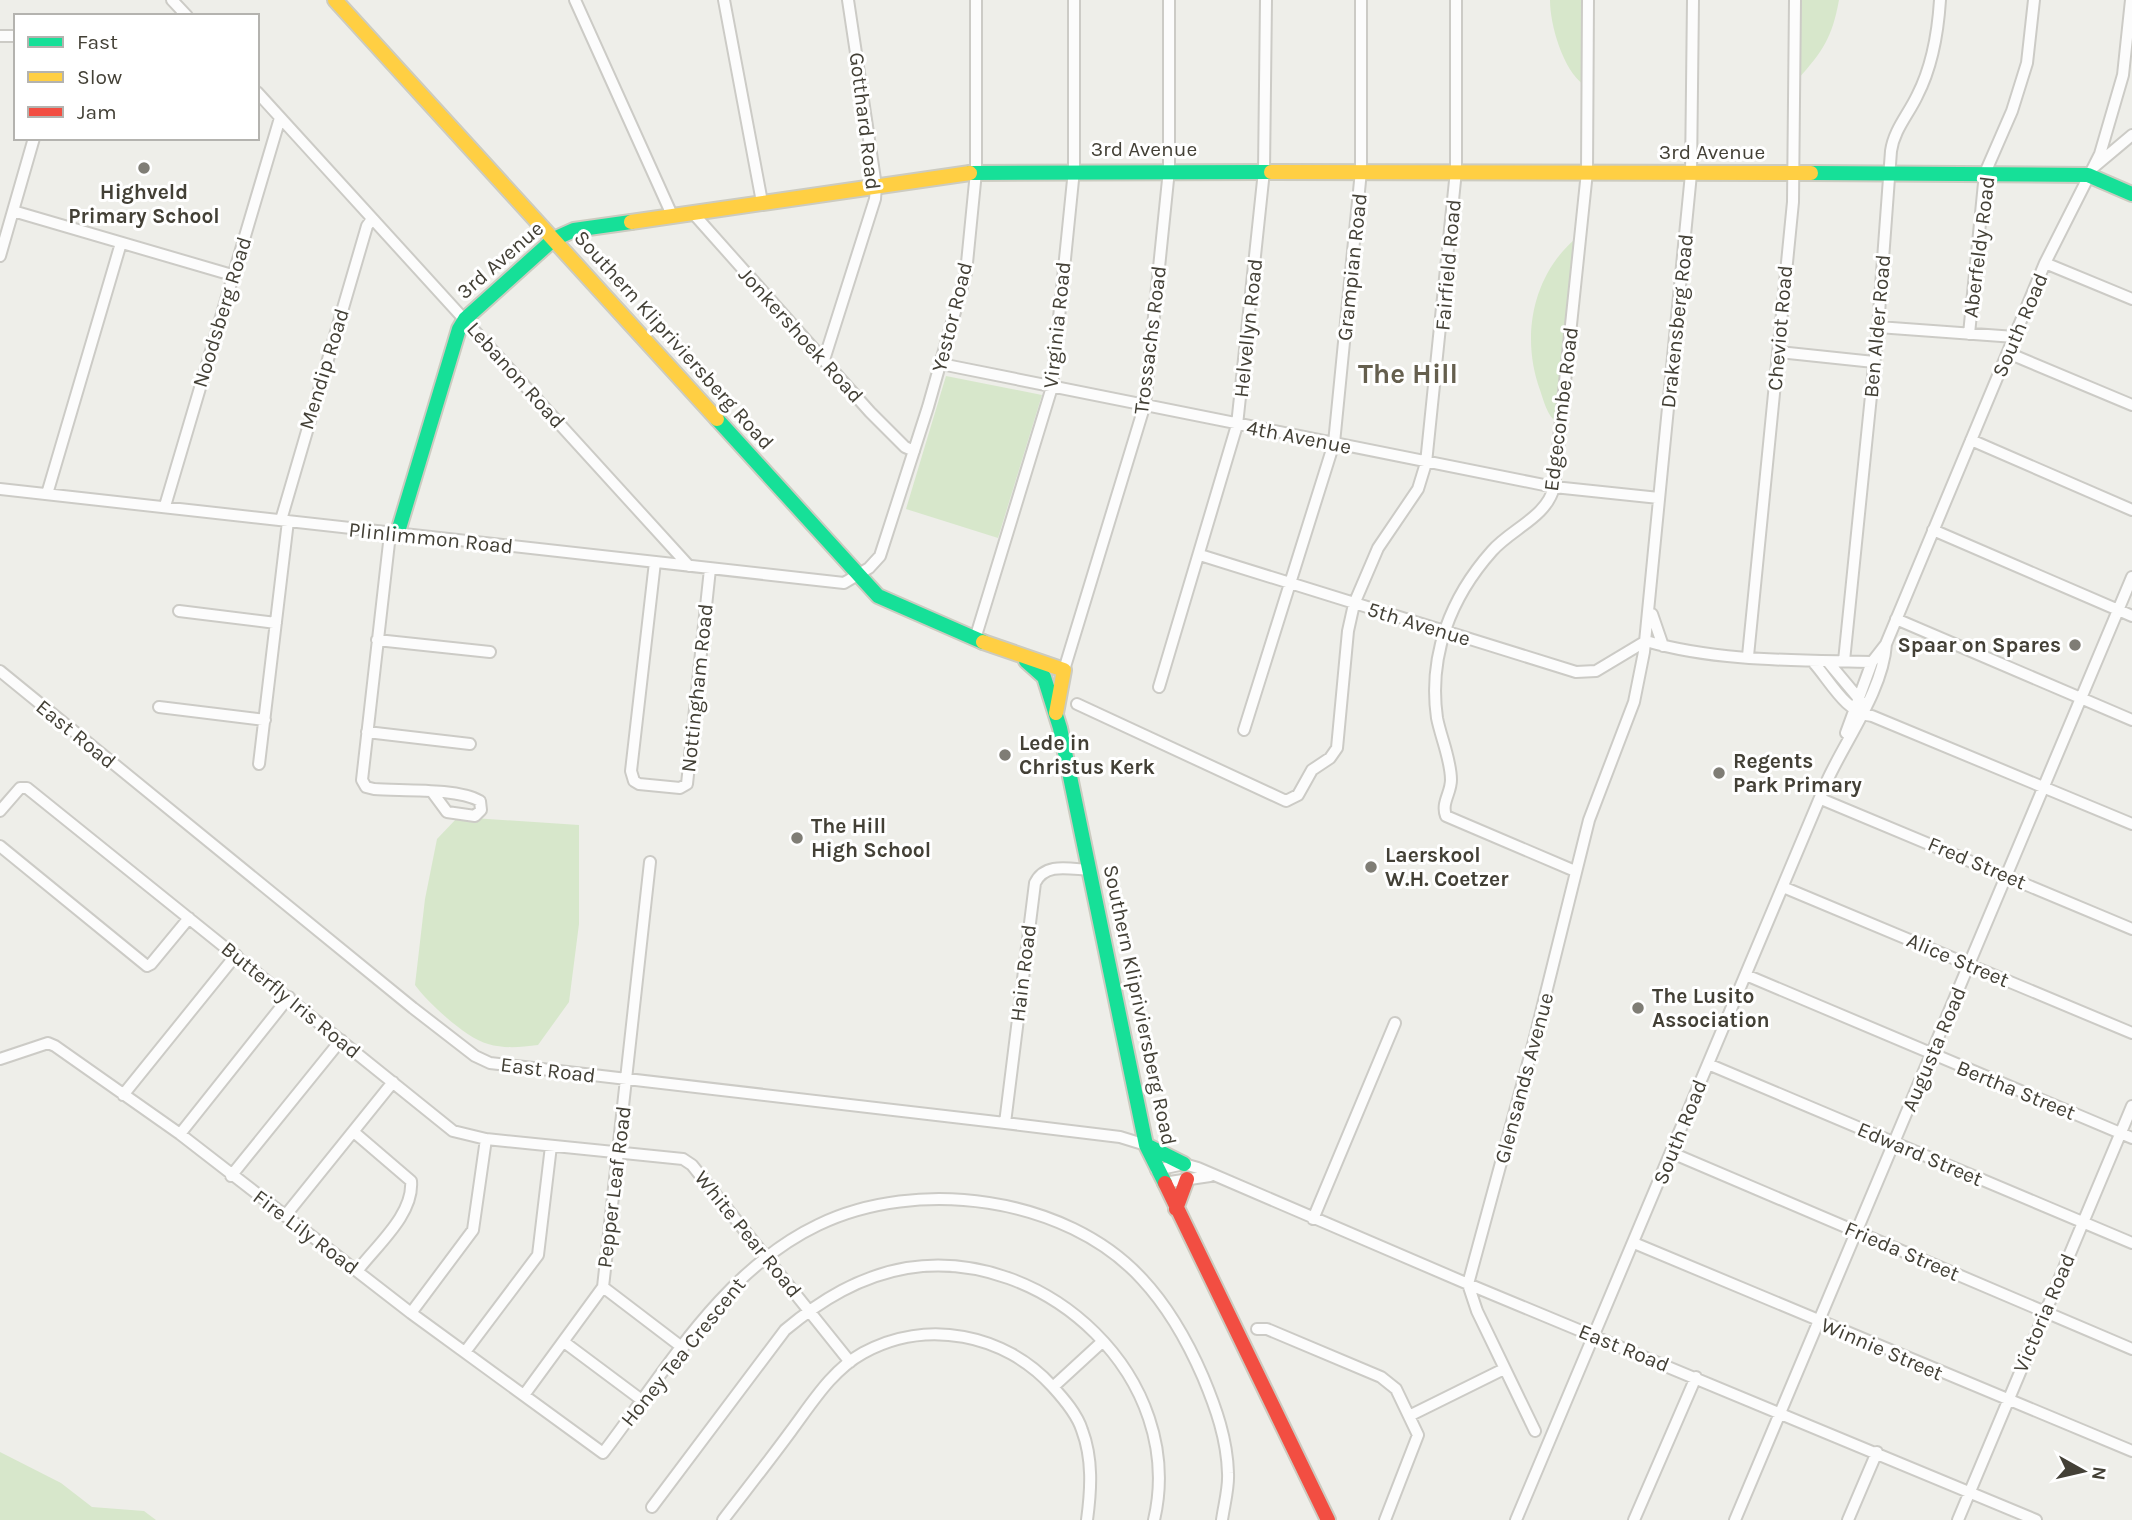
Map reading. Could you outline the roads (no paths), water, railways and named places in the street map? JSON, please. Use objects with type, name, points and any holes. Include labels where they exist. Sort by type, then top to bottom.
[{"type":"street","points":[[172,0],[185,14]]},
{"type":"street","name":"Southern Klipriviersberg Road","points":[[335,0],[859,575],[885,600],[975,639],[1064,670],[1056,713]]},
{"type":"street","points":[[575,0],[672,215]]},
{"type":"street","points":[[724,0],[762,202]]},
{"type":"street","name":"Gotthard Road","points":[[824,360],[872,208],[876,186],[848,0]]},
{"type":"street","name":"Yestor Road","points":[[859,575],[880,556],[941,364],[966,273],[976,172],[976,0]]},
{"type":"street","name":"Virginia Road","points":[[975,639],[1052,387],[1074,170],[1074,0]]},
{"type":"street","name":"Trossachs Road","points":[[1064,670],[1145,404],[1169,170],[1169,0]]},
{"type":"street","name":"Helvellyn Road","points":[[1159,687],[1237,425],[1265,171],[1266,0]]},
{"type":"street","name":"Grampian Road","points":[[1244,730],[1334,443],[1361,171],[1361,0]]},
{"type":"street","name":"Fairfield Road","points":[[1077,704],[1288,801],[1298,795],[1312,770],[1330,758],[1336,748],[1348,631],[1354,604],[1378,548],[1418,489],[1426,463],[1456,172],[1456,0]]},
{"type":"street","name":"Edgecombe Road","points":[[1575,871],[1446,816],[1444,807],[1451,780],[1435,702],[1444,631],[1461,591],[1511,533],[1547,505],[1554,487],[1587,172],[1588,0]]},
{"type":"street","name":"Drakensberg Road","points":[[1642,647],[1650,601],[1691,174],[1693,0]]},
{"type":"street","name":"Cheviot Road","points":[[1748,656],[1794,173],[1795,0]]},
{"type":"street","name":"Ben Alder Road","points":[[1844,661],[1878,327],[1892,140],[1927,71],[1939,21],[1940,0]]},
{"type":"street","name":"Aberfeldy Road","points":[[1969,334],[1985,173],[2012,111],[2027,63],[2034,0]]},
{"type":"street","name":"South Road","points":[[1862,708],[1872,662],[1886,644],[2045,263],[2091,171],[2119,93],[2126,55],[2130,0]]},
{"type":"street","name":"Lebanon Road","points":[[259,94],[689,566]]},
{"type":"street","name":"Noodsberg Road","points":[[165,506],[280,118]]},
{"type":"street","points":[[2132,135],[2091,171],[2132,194]]},
{"type":"street","points":[[0,256],[33,140]]},
{"type":"street","name":"3rd Avenue","points":[[393,534],[459,329],[465,318],[554,239],[574,230],[976,172],[1169,170],[1890,175],[2091,171]]},
{"type":"street","points":[[13,211],[232,275]]},
{"type":"street","name":"Jonkershoek Road","points":[[692,212],[824,360],[905,447],[914,451]]},
{"type":"street","name":"Mendip Road","points":[[260,764],[285,521],[367,226],[372,219]]},
{"type":"street","points":[[47,494],[121,243]]},
{"type":"street","points":[[2045,263],[2132,299]]},
{"type":"street","points":[[1878,327],[2015,338]]},
{"type":"street","points":[[1779,352],[1874,362]]},
{"type":"street","points":[[2008,353],[2132,405]]},
{"type":"street","name":"4th Avenue","points":[[941,364],[1554,487],[1659,498]]},
{"type":"street","points":[[1971,440],[2132,510]]},
{"type":"street","name":"Plinlimmon Road","points":[[0,489],[835,584],[844,583],[859,575]]},
{"type":"street","points":[[1933,530],[2132,616]]},
{"type":"street","points":[[393,534],[377,640],[362,773],[366,787],[433,793]]},
{"type":"street","name":"5th Avenue","points":[[1200,555],[1581,673],[1597,671],[1642,647]]},
{"type":"street","name":"Nottingham Road","points":[[655,562],[631,771],[634,781],[639,784],[680,788],[687,784],[710,569]]},
{"type":"street","name":"Augusta Road","points":[[1735,1520],[2132,577]]},
{"type":"street","points":[[1650,601],[1668,648]]},
{"type":"street","points":[[179,611],[276,623]]},
{"type":"street","points":[[1896,620],[2132,720]]},
{"type":"street","points":[[377,640],[491,652]]},
{"type":"street","name":"South Road","points":[[1516,1520],[1844,743],[1885,657],[1886,644]]},
{"type":"street","points":[[1575,871],[1588,820],[1634,702],[1642,647],[1814,663],[1872,662]]},
{"type":"street","name":"Southern Klipriviersberg Road","points":[[1019,656],[1044,677],[1056,713],[1146,1145],[1328,1520]]},
{"type":"street","points":[[1814,663],[1862,708],[2132,824]]},
{"type":"street","points":[[1829,663],[1862,708]]},
{"type":"street","points":[[0,687],[4,674]]},
{"type":"street","name":"East Road","points":[[4,674],[475,1056],[490,1063],[1005,1122],[1120,1137],[1146,1145]]},
{"type":"street","points":[[159,707],[265,720]]},
{"type":"street","points":[[367,732],[470,744]]},
{"type":"street","name":"Butterfly Iris Road","points":[[0,811],[20,788],[27,788],[453,1131],[485,1139],[619,1153]]},
{"type":"street","name":"Fred Street","points":[[1821,799],[2132,929]]},
{"type":"street","points":[[0,846],[146,965],[151,964],[189,918]]},
{"type":"street","name":"Pepper Leaf Road","points":[[524,1395],[603,1287],[650,862]]},
{"type":"street","name":"Hain Road","points":[[1005,1122],[1035,883],[1040,875],[1050,869],[1089,870]]},
{"type":"street","name":"Glensands Avenue","points":[[1468,1284],[1541,1014],[1575,871]]},
{"type":"street","name":"Alice Street","points":[[1783,887],[2132,1033]]},
{"type":"street","points":[[123,1095],[236,955]]},
{"type":"street","name":"Bertha Street","points":[[1746,975],[2132,1138]]},
{"type":"street","points":[[180,1134],[289,997]]},
{"type":"street","points":[[1313,1219],[1395,1023]]},
{"type":"street","points":[[231,1176],[341,1040]]},
{"type":"street","name":"Fire Lily Road","points":[[0,1059],[48,1043],[180,1134],[411,1313],[603,1453]]},
{"type":"street","name":"Edward Street","points":[[1708,1064],[2132,1243]]},
{"type":"street","points":[[285,1216],[355,1133],[393,1082]]},
{"type":"street","name":"Victoria Road","points":[[1958,1520],[2132,1105]]},
{"type":"street","points":[[355,1133],[411,1181],[412,1185],[408,1205],[358,1270]]},
{"type":"street","points":[[411,1313],[473,1230],[485,1139]]},
{"type":"street","points":[[1146,1145],[1184,1164]]},
{"type":"street","points":[[465,1352],[538,1255],[551,1146]]},
{"type":"street","name":"White Pear Road","points":[[619,1153],[683,1159],[692,1165],[850,1362]]},
{"type":"street","name":"Frieda Street","points":[[1672,1153],[2132,1349]]},
{"type":"street","points":[[1160,1176],[1184,1164]]},
{"type":"street","name":"East Road","points":[[1184,1164],[2036,1520]]},
{"type":"street","name":"East Road","points":[[1160,1176],[1187,1179],[1213,1177]]},
{"type":"street","points":[[1176,1209],[1187,1179]]},
{"type":"street","name":"Honey Tea Crescent","points":[[603,1453],[720,1299],[765,1256],[819,1224],[873,1205],[934,1198],[1012,1206],[1086,1237],[1140,1277],[1185,1336],[1219,1414],[1228,1474],[1222,1520]]},
{"type":"street","name":"Winnie Street","points":[[1634,1243],[2132,1451]]},
{"type":"street","points":[[652,1507],[785,1330],[809,1310],[834,1293],[872,1277],[908,1268],[947,1266],[982,1270],[1020,1282],[1072,1310],[1117,1358],[1144,1404],[1157,1455],[1157,1504],[1154,1520]]},
{"type":"street","points":[[1468,1284],[1504,1369],[1535,1431]]},
{"type":"street","points":[[603,1287],[683,1348]]},
{"type":"street","points":[[1257,1329],[1267,1329],[1388,1381],[1411,1415],[1418,1438],[1385,1520]]},
{"type":"street","points":[[723,1520],[832,1377],[863,1353],[899,1337],[930,1333],[962,1336],[1002,1347],[1034,1367],[1066,1401],[1082,1430],[1092,1482],[1087,1520]]},
{"type":"street","points":[[564,1342],[643,1401]]},
{"type":"street","points":[[1053,1387],[1102,1342]]},
{"type":"street","points":[[1411,1415],[1504,1369]]},
{"type":"street","points":[[1634,1520],[1696,1377]]},
{"type":"street","points":[[1849,1520],[1877,1452]]},
{"type":"place","name":"Highveld Primary School","points":[[144,168]]},
{"type":"place","name":"Spaar on Spares","points":[[2075,645]]},
{"type":"place","name":"Lede in Christus Kerk","points":[[1005,755]]},
{"type":"place","name":"Regents Park Primary","points":[[1719,773]]},
{"type":"place","name":"The Hill High School","points":[[797,838]]},
{"type":"place","name":"Laerskool W.H. Coetzer","points":[[1371,867]]},
{"type":"place","name":"The Lusito Association","points":[[1638,1008]]},
{"type":"district","name":"The Hill","points":[[1408,373]]}]
